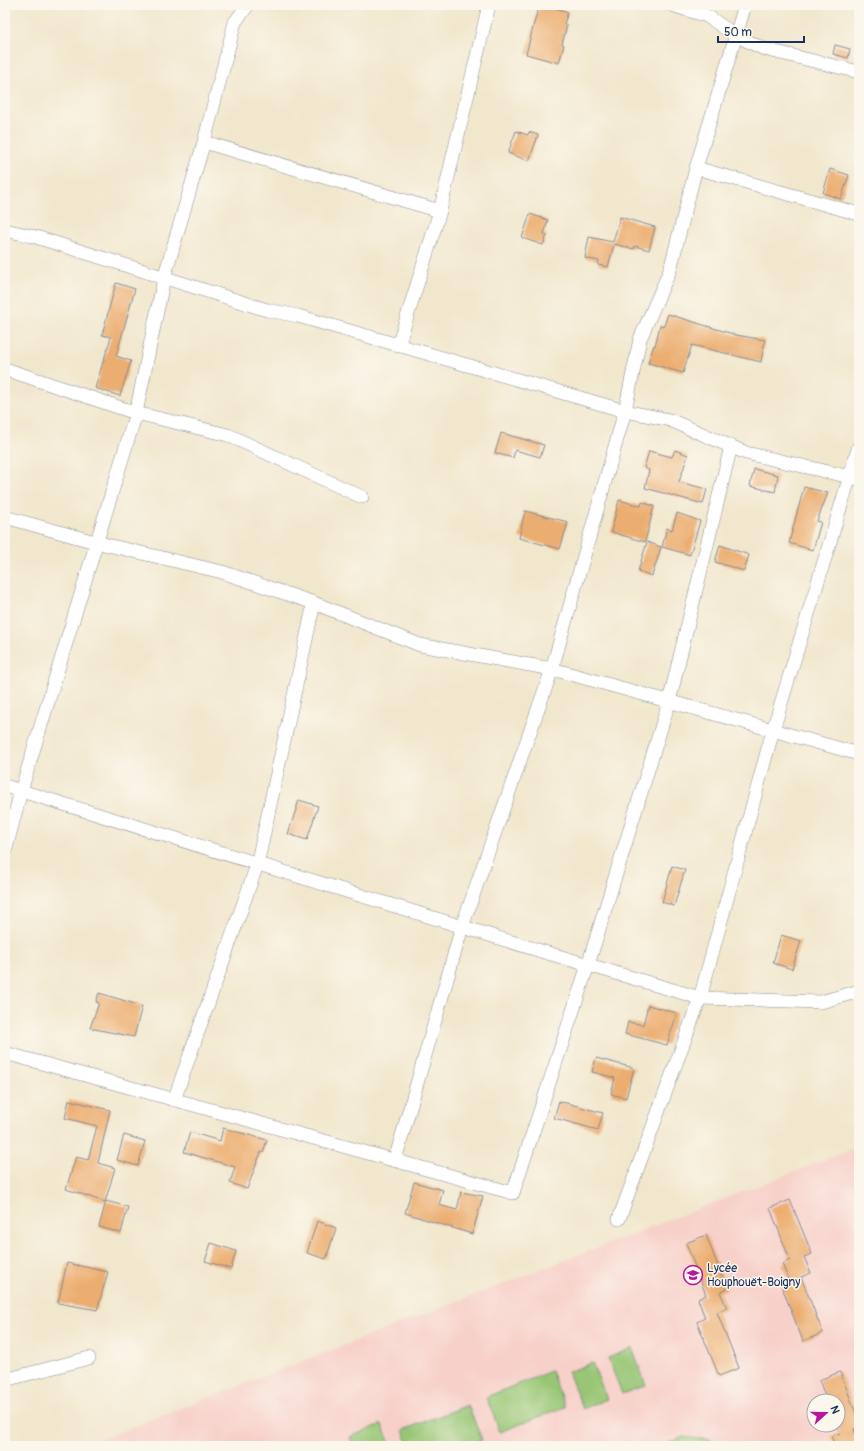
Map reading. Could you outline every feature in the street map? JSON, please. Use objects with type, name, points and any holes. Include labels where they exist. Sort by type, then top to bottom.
[{"type":"street","points":[[5,852],[21,791],[95,542],[136,413],[164,278],[204,142],[235,22],[248,5]]},
{"type":"street","points":[[398,346],[440,211],[489,5]]},
{"type":"street","points":[[672,5],[707,16],[734,35],[764,49],[859,72]]},
{"type":"street","points":[[395,1160],[462,927],[552,669],[625,411],[640,339],[670,270],[696,168],[744,5]]},
{"type":"street","points":[[204,142],[440,211]]},
{"type":"street","points":[[696,168],[859,214]]},
{"type":"street","points":[[5,230],[36,237],[267,310],[298,316],[625,411],[670,420],[746,453],[855,478]]},
{"type":"street","points":[[5,368],[136,413],[228,435],[362,497]]},
{"type":"street","points":[[5,1053],[512,1193],[588,965],[669,702],[731,446]]},
{"type":"street","points":[[619,1219],[700,998],[773,730],[855,478],[859,446]]},
{"type":"street","points":[[5,517],[95,542],[222,572],[314,603],[420,644],[552,669],[859,754]]},
{"type":"street","points":[[174,1100],[257,865],[314,603]]},
{"type":"street","points":[[5,786],[257,865],[700,998],[821,1002],[859,991]]},
{"type":"street","points":[[5,1380],[89,1358]]},
{"type":"shaded area","name":"Lycée Houphouët-Boigny","points":[[853,1149],[859,1150],[859,1446],[83,1446]]},
{"type":"green space","points":[[632,1348],[646,1385],[622,1394],[608,1358]]},
{"type":"green space","points":[[592,1363],[607,1399],[583,1409],[568,1372]]},
{"type":"green space","points":[[551,1371],[565,1407],[500,1432],[486,1397]]},
{"type":"green space","points":[[468,1405],[482,1440],[467,1446],[409,1446],[403,1430]]},
{"type":"green space","points":[[382,1424],[391,1446],[353,1446],[350,1437]]},
{"type":"green space","points":[[683,1437],[710,1440],[724,1446],[661,1446]]},
{"type":"building","points":[[539,5],[546,5],[568,12],[564,24],[567,25],[559,63],[526,54]]},
{"type":"building","points":[[835,45],[850,49],[848,58],[833,54]]},
{"type":"building","points":[[516,131],[528,135],[529,132],[538,135],[529,161],[508,153]]},
{"type":"building","points":[[830,169],[849,175],[841,199],[823,193]]},
{"type":"building","points":[[530,214],[548,220],[544,234],[547,235],[543,245],[522,238]]},
{"type":"building","points":[[620,217],[655,227],[649,250],[635,246],[634,249],[614,244],[608,267],[598,265],[599,261],[585,258],[589,237],[613,242]]},
{"type":"building","points":[[116,283],[135,289],[116,356],[131,361],[120,396],[95,388],[111,337],[102,335]]},
{"type":"building","points":[[668,314],[736,335],[765,340],[761,362],[692,345],[683,373],[648,363],[654,345],[655,346],[660,325],[664,326]]},
{"type":"building","points":[[501,433],[544,445],[540,457],[515,450],[513,458],[495,453]]},
{"type":"building","points":[[675,450],[688,455],[679,482],[707,489],[703,504],[645,488],[649,470],[644,468],[649,451],[672,457]]},
{"type":"building","points":[[754,469],[778,475],[775,492],[750,486]]},
{"type":"building","points":[[804,487],[828,493],[817,521],[821,522],[813,550],[789,543]]},
{"type":"building","points":[[619,500],[641,506],[642,502],[654,506],[645,542],[611,532]]},
{"type":"building","points":[[525,511],[568,522],[560,549],[519,538]]},
{"type":"building","points":[[677,513],[700,521],[690,555],[662,547],[667,528],[672,530]]},
{"type":"building","points":[[647,542],[661,547],[652,576],[638,571]]},
{"type":"building","points":[[720,545],[749,555],[744,571],[715,562]]},
{"type":"building","points":[[299,800],[318,806],[307,840],[288,834]]},
{"type":"building","points":[[672,866],[685,870],[674,906],[662,902]]},
{"type":"building","points":[[781,935],[801,941],[792,969],[773,963]]},
{"type":"building","points":[[99,993],[142,1006],[134,1037],[90,1028],[99,1003],[96,1002]]},
{"type":"building","points":[[648,1005],[677,1013],[667,1045],[625,1034],[628,1022],[643,1025]]},
{"type":"building","points":[[596,1058],[634,1068],[626,1098],[611,1094],[615,1078],[592,1072]]},
{"type":"building","points":[[69,1100],[110,1110],[98,1163],[115,1168],[105,1202],[66,1189],[76,1157],[88,1160],[97,1126],[65,1118]]},
{"type":"building","points":[[559,1101],[603,1113],[598,1130],[554,1118]]},
{"type":"building","points":[[223,1128],[267,1140],[263,1153],[261,1152],[247,1189],[230,1183],[235,1167],[184,1152],[190,1132],[220,1141]]},
{"type":"building","points":[[124,1135],[145,1141],[138,1166],[117,1160]]},
{"type":"building","points":[[414,1182],[443,1190],[439,1205],[457,1210],[461,1192],[483,1196],[472,1234],[405,1213]]},
{"type":"building","points":[[790,1200],[812,1254],[804,1257],[811,1273],[801,1277],[823,1333],[803,1341],[782,1287],[790,1283],[782,1264],[790,1260],[770,1208]]},
{"type":"building","points":[[106,1201],[128,1207],[121,1233],[99,1227]]},
{"type":"building","points":[[317,1221],[336,1228],[326,1259],[307,1253]]},
{"type":"building","points":[[706,1235],[727,1289],[720,1292],[727,1308],[717,1312],[739,1368],[719,1376],[697,1322],[705,1318],[698,1299],[706,1295],[686,1243]]},
{"type":"building","points":[[211,1243],[236,1251],[231,1269],[205,1261]]},
{"type":"building","points":[[67,1263],[108,1272],[97,1310],[58,1303]]},
{"type":"building","points":[[840,1372],[859,1421],[859,1427],[854,1429],[859,1446],[835,1446],[831,1436],[846,1433],[846,1393],[824,1393],[819,1380]]},
{"type":"place","name":"Lycée Houphouët-Boigny","points":[[693,1275]]}]
